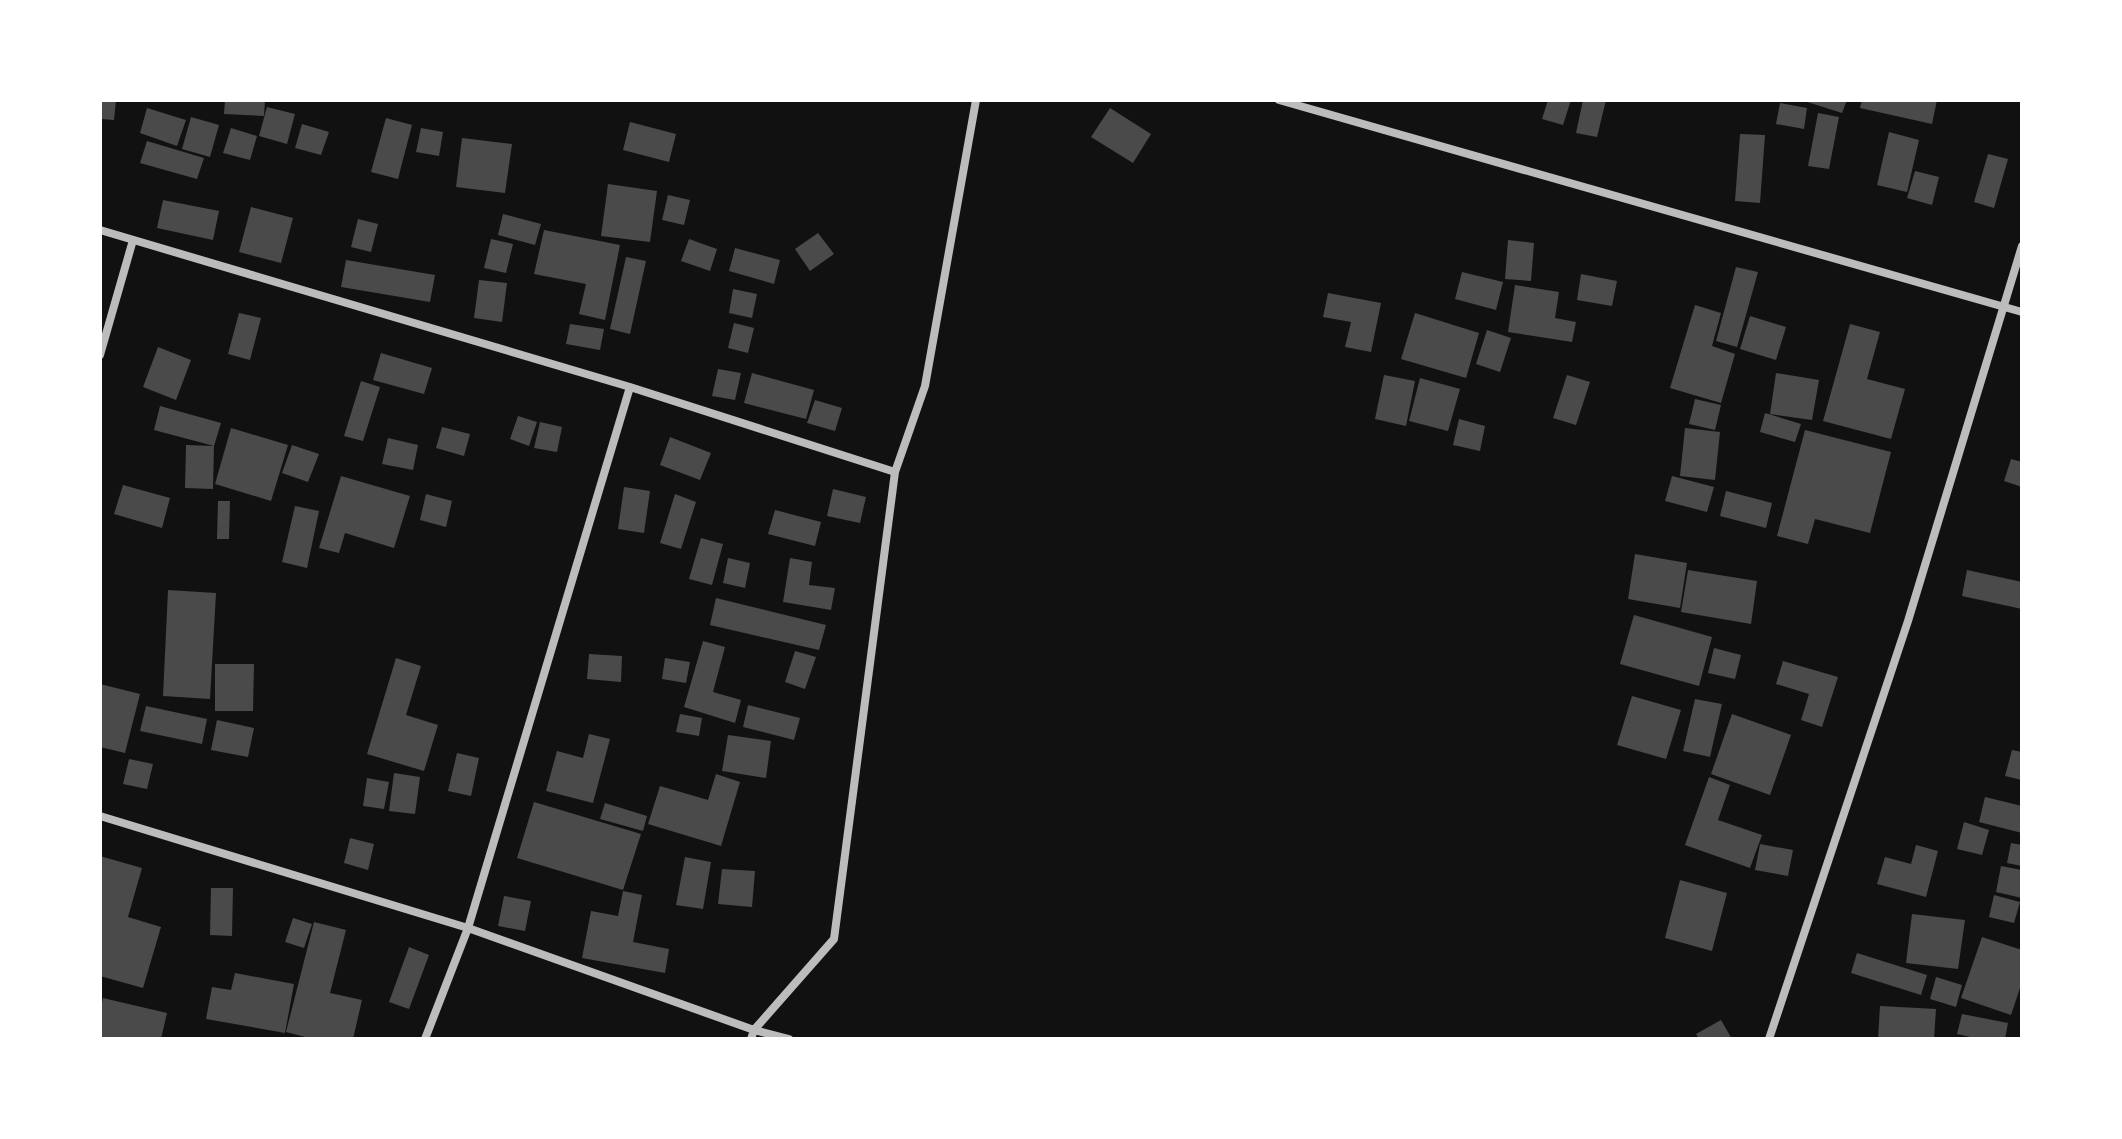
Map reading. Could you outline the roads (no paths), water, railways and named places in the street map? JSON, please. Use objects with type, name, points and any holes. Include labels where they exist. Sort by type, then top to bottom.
[{"type":"street","points":[[752,1034],[834,939],[895,472],[925,386],[976,100]]},
{"type":"street","points":[[1279,100],[2022,312]]},
{"type":"street","points":[[100,230],[630,387],[895,472]]},
{"type":"street","points":[[100,355],[133,240]]},
{"type":"street","points":[[1769,1039],[1908,621],[2022,246]]},
{"type":"street","points":[[425,1039],[468,928],[630,387]]},
{"type":"street","points":[[100,816],[468,928],[752,1034],[789,1039]]}]
